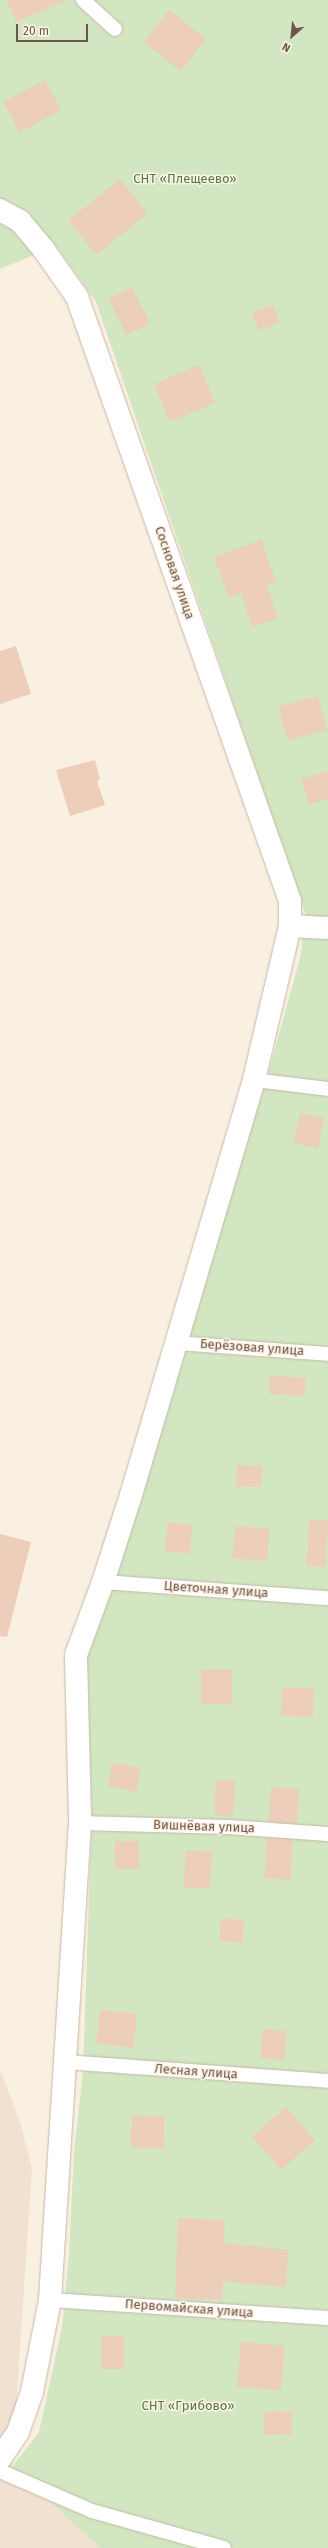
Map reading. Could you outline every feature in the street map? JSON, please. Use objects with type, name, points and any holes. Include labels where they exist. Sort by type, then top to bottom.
[{"type":"street","name":"Сосновая улица","points":[[0,210],[20,221],[44,250],[77,297],[290,901],[290,926],[254,1080],[103,1582],[76,1655],[80,1823],[50,2300],[32,2392],[18,2432],[0,2459]]},
{"type":"street","points":[[290,926],[328,928]]},
{"type":"lane","points":[[83,0],[115,29]]},
{"type":"lane","points":[[254,1080],[328,1088]]},
{"type":"lane","name":"Берёзовая улица","points":[[176,1343],[328,1354]]},
{"type":"lane","name":"Цветочная улица","points":[[103,1582],[328,1598]]},
{"type":"lane","name":"Вишнёвая улица","points":[[80,1823],[229,1827],[328,1834]]},
{"type":"lane","name":"Лесная улица","points":[[65,2062],[328,2081]]},
{"type":"lane","name":"Первомайская улица","points":[[50,2300],[328,2318]]},
{"type":"lane","points":[[0,2471],[92,2511],[224,2548]]},
{"type":"shaded area","points":[[0,2069],[21,2125],[32,2169],[12,2467],[100,2548],[0,2548]]},
{"type":"green space","name":"СНТ «Грибово»","points":[[0,0],[328,0],[328,2548],[100,2548],[12,2467],[39,2432],[62,2327],[69,2254],[74,2152],[83,2071],[92,1809],[86,1657],[269,1071],[301,954],[305,913],[96,302],[56,246],[0,269]]},
{"type":"building","points":[[7,0],[67,0],[16,22]]},
{"type":"building","points":[[169,10],[206,39],[181,71],[144,42]]},
{"type":"building","points":[[45,80],[61,110],[19,132],[4,102]]},
{"type":"building","points":[[120,179],[148,213],[96,255],[69,221]]},
{"type":"building","points":[[132,287],[150,324],[127,335],[109,298]]},
{"type":"building","points":[[273,305],[280,323],[259,331],[252,313]]},
{"type":"building","points":[[199,365],[215,403],[170,422],[154,384]]},
{"type":"building","points":[[261,540],[276,581],[267,584],[278,619],[252,627],[241,593],[229,598],[214,557]]},
{"type":"building","points":[[16,646],[31,694],[0,704],[0,651]]},
{"type":"building","points":[[318,696],[327,730],[287,740],[278,707]]},
{"type":"building","points":[[95,760],[100,780],[97,781],[105,805],[70,816],[56,770]]},
{"type":"building","points":[[328,771],[328,799],[309,804],[301,779]]},
{"type":"building","points":[[300,1113],[324,1118],[318,1149],[294,1143]]},
{"type":"building","points":[[270,1376],[306,1378],[305,1396],[269,1394]]},
{"type":"building","points":[[237,1465],[262,1466],[261,1487],[236,1486]]},
{"type":"building","points":[[309,1520],[328,1521],[326,1567],[307,1566]]},
{"type":"building","points":[[168,1522],[193,1525],[189,1554],[164,1551]]},
{"type":"building","points":[[235,1526],[270,1529],[267,1561],[232,1558]]},
{"type":"building","points":[[0,1534],[31,1542],[7,1637],[0,1636]]},
{"type":"building","points":[[201,1670],[232,1670],[232,1704],[201,1704]]},
{"type":"building","points":[[282,1687],[314,1688],[313,1717],[281,1716]]},
{"type":"building","points":[[112,1763],[141,1768],[136,1792],[108,1787]]},
{"type":"building","points":[[216,1780],[235,1781],[233,1816],[214,1815]]},
{"type":"building","points":[[271,1787],[299,1789],[297,1823],[269,1821]]},
{"type":"building","points":[[267,1838],[293,1840],[290,1880],[264,1878]]},
{"type":"building","points":[[115,1841],[139,1841],[139,1869],[115,1869]]},
{"type":"building","points":[[186,1850],[212,1852],[209,1889],[183,1887]]},
{"type":"building","points":[[221,1918],[244,1920],[242,1943],[219,1941]]},
{"type":"building","points":[[100,2010],[137,2014],[133,2048],[96,2044]]},
{"type":"building","points":[[263,2029],[287,2031],[284,2060],[260,2058]]},
{"type":"building","points":[[286,2107],[315,2140],[281,2170],[252,2137]]},
{"type":"building","points":[[132,2115],[165,2117],[163,2149],[130,2147]]},
{"type":"building","points":[[178,2218],[225,2220],[224,2243],[289,2250],[285,2287],[223,2281],[222,2300],[175,2298]]},
{"type":"building","points":[[102,2336],[124,2336],[124,2369],[102,2369]]},
{"type":"building","points":[[241,2342],[285,2346],[281,2391],[237,2387]]},
{"type":"building","points":[[265,2411],[292,2412],[291,2435],[264,2434]]},
{"type":"park label","name":"СНТ «Плещеево»","points":[[185,179]]}]
